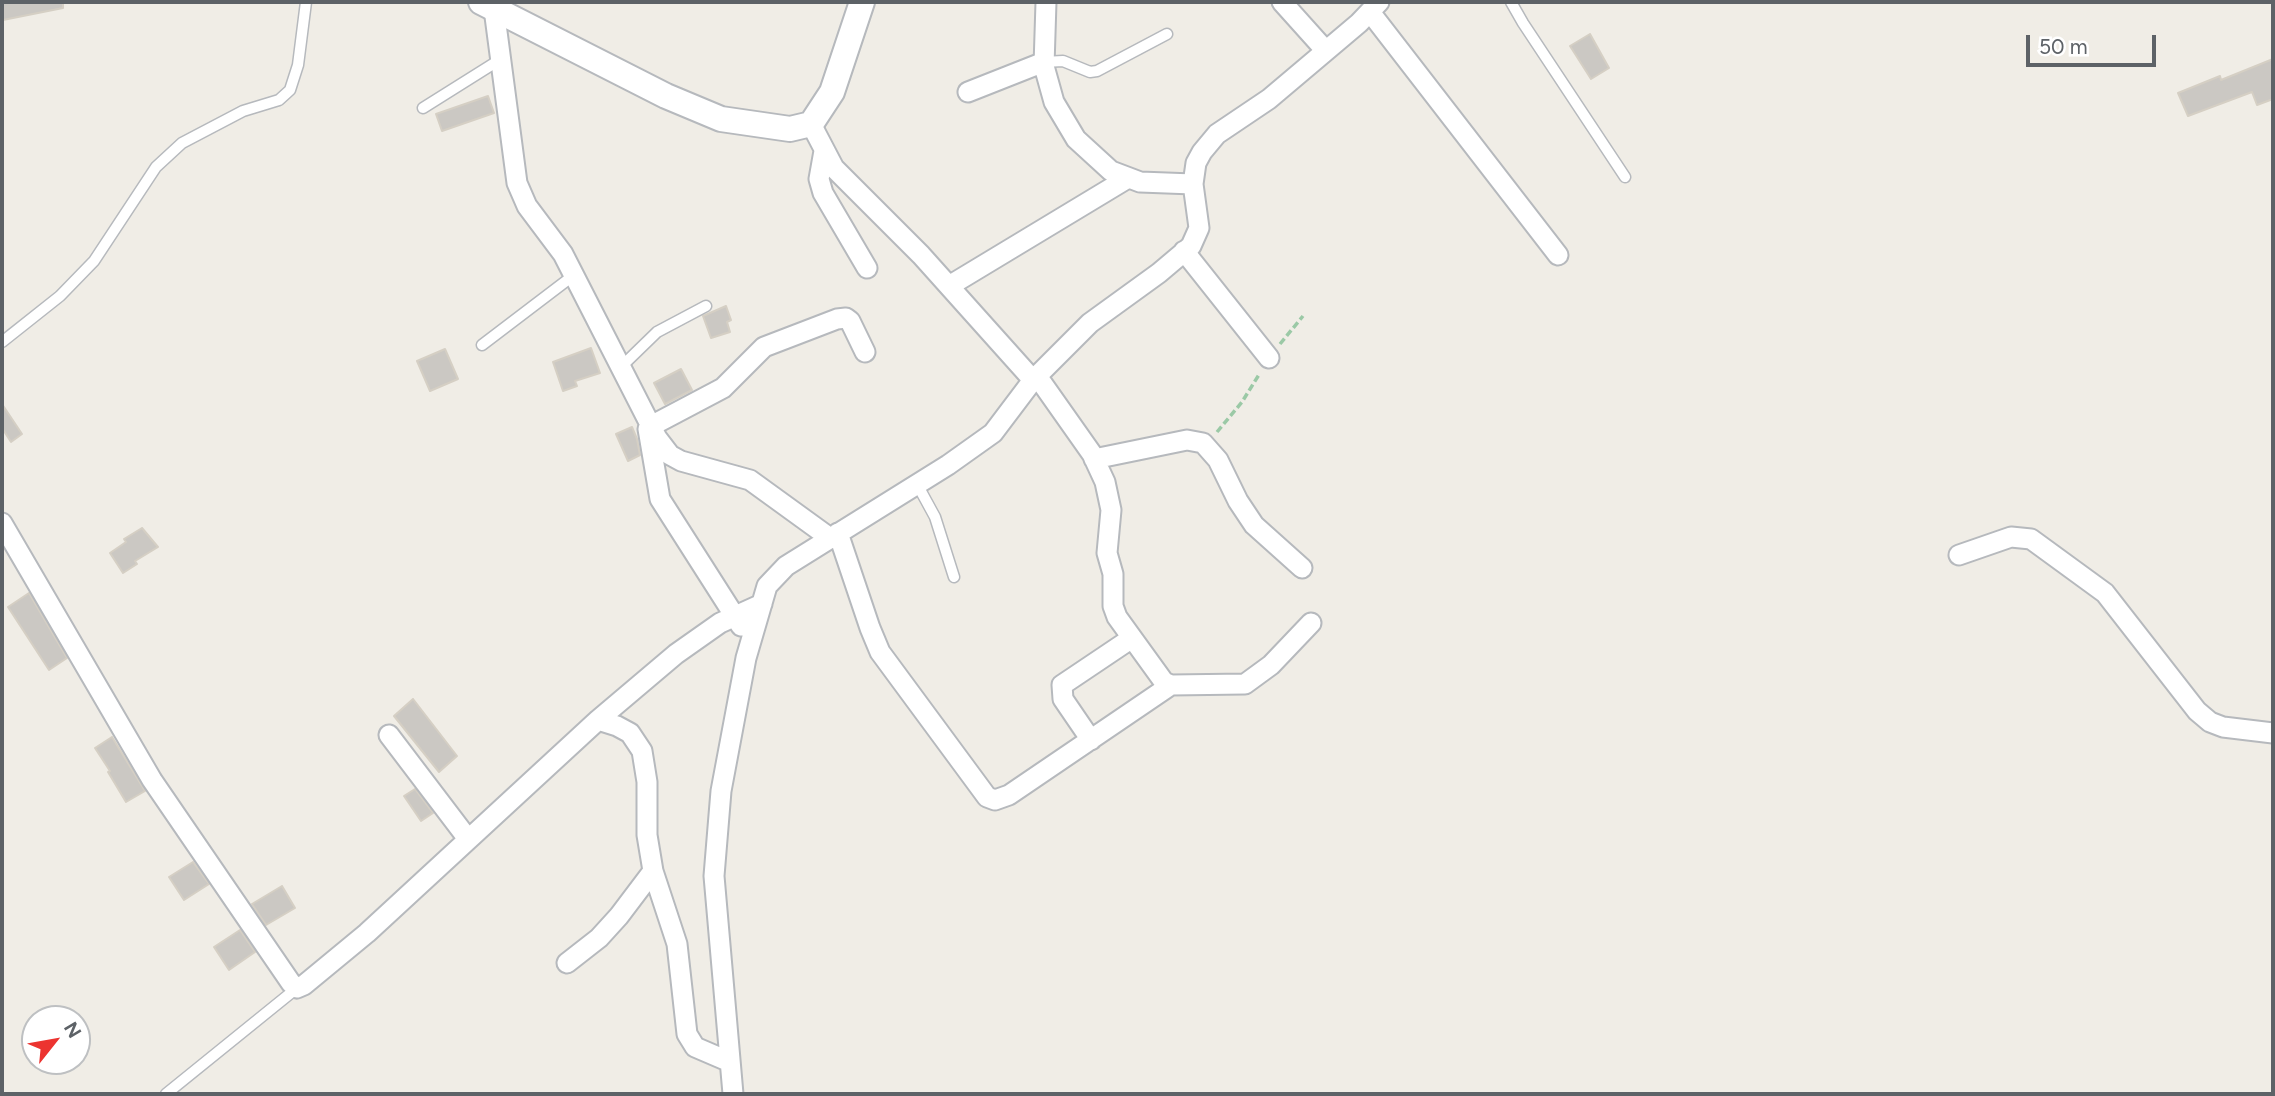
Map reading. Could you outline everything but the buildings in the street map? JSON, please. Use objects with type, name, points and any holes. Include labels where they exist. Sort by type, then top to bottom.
[{"type":"street","points":[[488,5],[666,96],[722,119],[790,130],[811,124],[832,92],[862,2]]},
{"type":"street","points":[[1046,2],[1044,62],[1054,102],[1076,139],[1111,171],[1128,178],[1140,182],[1193,184]]},
{"type":"street","points":[[1282,2],[1326,51]]},
{"type":"street","points":[[488,5],[501,59],[517,183],[527,206],[556,243],[574,275],[648,420],[670,454],[681,461],[750,480],[834,536],[880,652],[987,797],[995,800],[1009,795],[1171,685],[1245,684],[1271,665],[1311,623]]},
{"type":"street","points":[[733,1094],[714,876],[721,791],[751,642],[767,586],[786,566],[993,433],[1035,378],[1090,323],[1191,246],[1199,228],[1193,184],[1196,163],[1202,152],[1217,134],[1269,99],[1326,51],[1374,5],[1558,255]]},
{"type":"street","points":[[968,92],[1044,62]]},
{"type":"street","points":[[811,124],[834,168],[921,255],[1035,378],[1094,459],[1105,482],[1110,502],[1107,553],[1113,574],[1113,606],[1117,617],[1160,677],[1171,685]]},
{"type":"street","points":[[824,151],[819,179],[823,193],[867,268]]},
{"type":"street","points":[[949,286],[1128,178]]},
{"type":"street","points":[[1184,251],[1269,358]]},
{"type":"street","points":[[648,420],[723,388],[764,348],[837,319],[846,317],[850,321],[865,352]]},
{"type":"street","points":[[648,420],[660,499],[751,642]]},
{"type":"street","points":[[1094,459],[1187,440],[1206,446],[1218,460],[1238,501],[1254,525],[1302,568]]},
{"type":"street","points":[[2,523],[152,780],[290,983],[297,988],[368,933],[598,720],[676,654],[720,623],[762,604]]},
{"type":"street","points":[[1959,555],[2011,537],[2031,540],[2105,593],[2197,712],[2210,722],[2223,727],[2273,733]]},
{"type":"street","points":[[1091,740],[1063,699],[1062,685],[1132,638]]},
{"type":"street","points":[[598,720],[630,733],[642,751],[647,782],[647,835],[653,871],[677,944],[687,1034],[695,1047],[730,1062]]},
{"type":"street","points":[[389,735],[468,839]]},
{"type":"street","points":[[568,963],[599,938],[653,871]]},
{"type":"lane","points":[[2,342],[37,316],[94,261],[156,167],[182,143],[243,111],[279,100],[290,90],[298,65],[306,2]]},
{"type":"lane","points":[[1511,2],[1522,23],[1625,177]]},
{"type":"lane","points":[[1044,62],[1063,61],[1090,72],[1097,71],[1167,34]]},
{"type":"lane","points":[[423,108],[501,59]]},
{"type":"lane","points":[[482,345],[574,275]]},
{"type":"lane","points":[[622,366],[657,332],[706,306]]},
{"type":"lane","points":[[916,484],[935,517],[954,577]]},
{"type":"lane","points":[[166,1094],[297,988]]},
{"type":"path","points":[[1206,446],[1242,402],[1269,358],[1303,316]]}]
